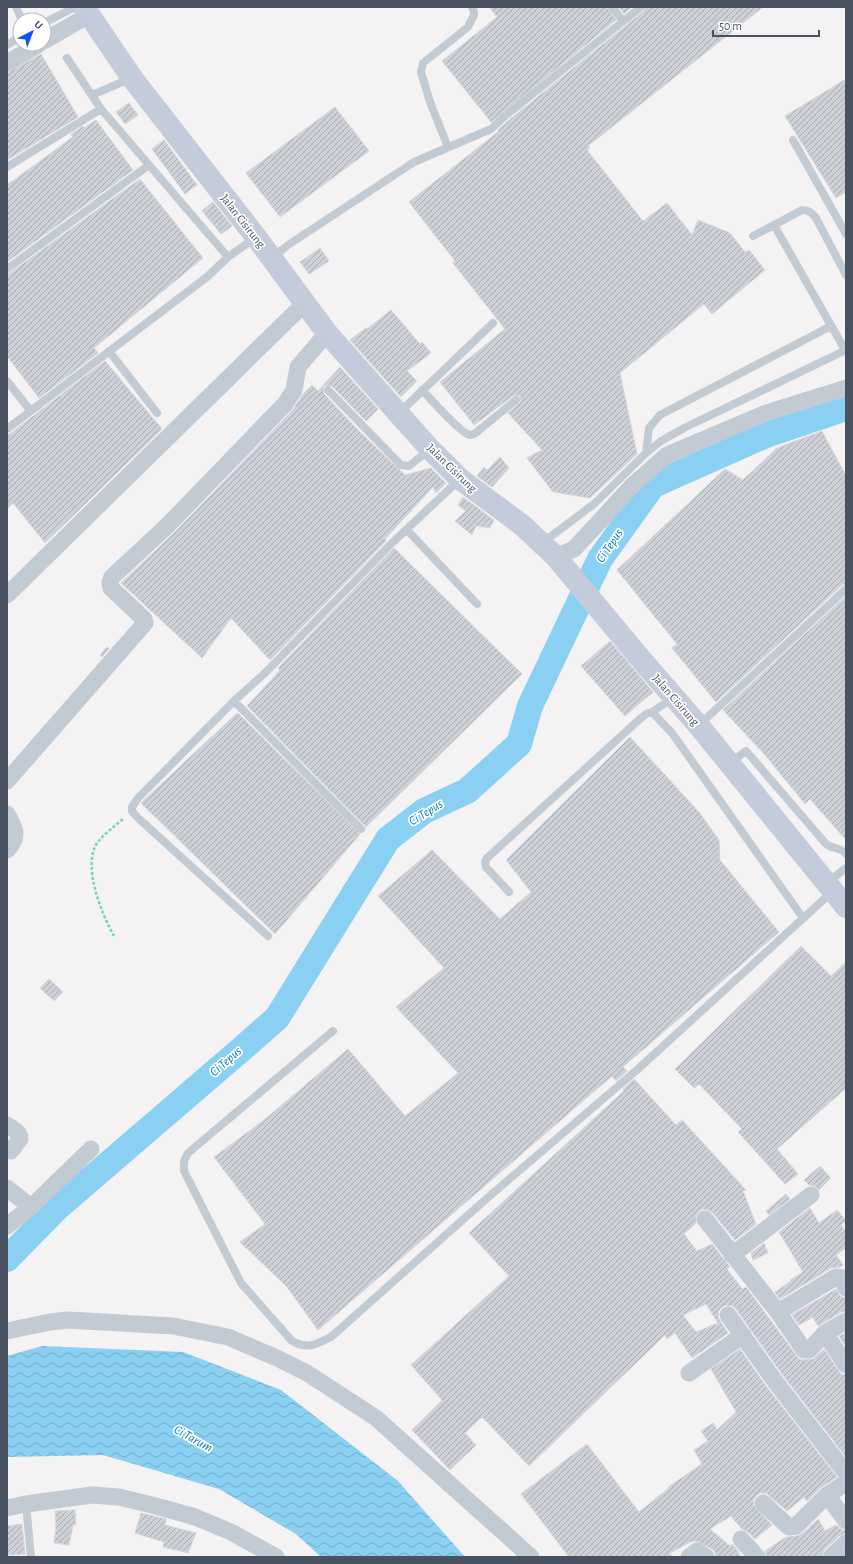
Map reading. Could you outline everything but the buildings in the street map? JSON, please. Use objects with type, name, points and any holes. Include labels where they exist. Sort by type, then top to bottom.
[{"type":"main road","name":"Jalan Cisirung","points":[[83,10],[132,78],[256,237],[327,333],[430,449],[460,479],[522,526],[555,557],[699,726],[835,893]]},
{"type":"street","points":[[52,35],[83,10]]},
{"type":"street","points":[[7,63],[26,52]]},
{"type":"street","points":[[7,595],[305,303]]},
{"type":"street","points":[[7,781],[145,623],[144,619],[111,588],[110,582],[112,577],[167,526],[285,404],[294,390],[298,367],[327,333]]},
{"type":"street","points":[[555,557],[574,549],[633,485],[667,455],[766,413],[846,388]]},
{"type":"street","points":[[7,814],[14,826],[15,835],[12,845],[7,850]]},
{"type":"street","points":[[7,1125],[17,1132],[20,1137],[11,1151]]},
{"type":"street","points":[[7,1226],[31,1207],[91,1149]]},
{"type":"street","points":[[7,1188],[31,1207]]},
{"type":"street","points":[[732,1255],[811,1195]]},
{"type":"street","points":[[705,1219],[778,1312],[805,1351],[809,1350],[825,1333],[846,1321]]},
{"type":"street","points":[[778,1312],[836,1277],[842,1278],[846,1288]]},
{"type":"street","points":[[728,1315],[774,1380],[846,1473]]},
{"type":"street","points":[[7,1332],[50,1322],[68,1320],[173,1326],[228,1338],[277,1358],[307,1373],[376,1418],[531,1557]]},
{"type":"street","points":[[825,1333],[846,1365]]},
{"type":"street","points":[[689,1373],[743,1335]]},
{"type":"street","points":[[764,1503],[789,1527],[792,1528],[796,1526],[827,1495],[846,1483]]},
{"type":"street","points":[[7,1508],[92,1495],[120,1497],[195,1517],[231,1532],[276,1557]]},
{"type":"street","points":[[827,1495],[846,1521]]},
{"type":"street","points":[[741,1539],[757,1557]]},
{"type":"street","points":[[831,1557],[846,1543]]},
{"type":"street","points":[[689,1557],[697,1551],[706,1557]]},
{"type":"lane","points":[[448,147],[430,102],[421,72],[423,63],[468,27],[474,15],[472,7]]},
{"type":"lane","points":[[612,7],[623,21]]},
{"type":"lane","points":[[271,258],[288,245],[414,162],[491,129],[505,116],[641,7]]},
{"type":"lane","points":[[52,20],[83,10]]},
{"type":"lane","points":[[68,58],[101,109],[228,257]]},
{"type":"lane","points":[[92,95],[132,78]]},
{"type":"lane","points":[[7,167],[101,109]]},
{"type":"lane","points":[[793,140],[846,234]]},
{"type":"lane","points":[[7,269],[149,165]]},
{"type":"lane","points":[[753,236],[802,210],[808,210],[816,218],[846,275]]},
{"type":"lane","points":[[555,557],[594,504],[646,453],[662,441],[684,428],[845,350],[774,225]]},
{"type":"lane","points":[[7,429],[30,410],[207,277],[228,257],[256,237]]},
{"type":"lane","points":[[399,413],[493,323]]},
{"type":"lane","points":[[646,453],[649,428],[660,415],[831,326]]},
{"type":"lane","points":[[110,351],[157,412]]},
{"type":"lane","points":[[7,380],[30,410]]},
{"type":"lane","points":[[328,390],[401,465],[409,466],[430,449]]},
{"type":"lane","points":[[422,390],[461,430],[469,435],[474,434],[516,400]]},
{"type":"lane","points":[[268,936],[132,811],[132,807],[138,798],[234,701],[266,672],[407,530],[460,479]]},
{"type":"lane","points":[[407,530],[477,604]]},
{"type":"lane","points":[[699,726],[846,589]]},
{"type":"lane","points":[[509,892],[486,867],[487,858],[641,718],[674,698]]},
{"type":"lane","points":[[234,701],[361,829]]},
{"type":"lane","points":[[652,712],[672,733],[802,918]]},
{"type":"lane","points":[[729,763],[746,751],[826,844],[833,848],[840,849],[846,854]]},
{"type":"lane","points":[[333,1031],[188,1153],[184,1161],[184,1171],[241,1283],[292,1341],[302,1345],[311,1346],[330,1337],[485,1200],[638,1069],[802,918],[835,893],[846,868]]},
{"type":"lane","points":[[26,1504],[31,1557]]},
{"type":"path","points":[[114,936],[107,925],[96,896],[91,863],[96,844],[132,811]]},
{"type":"water","name":"Ci Tarum","points":[[42,1346],[183,1352],[281,1390],[398,1481],[465,1557],[321,1557],[296,1534],[219,1489],[103,1455],[7,1457],[7,1356]]},
{"type":"waterway","name":"Ci Tepus","points":[[7,1259],[57,1208],[277,1018],[388,839],[424,811],[467,791],[519,744],[530,706],[600,559],[653,485],[766,435],[846,408]]}]
